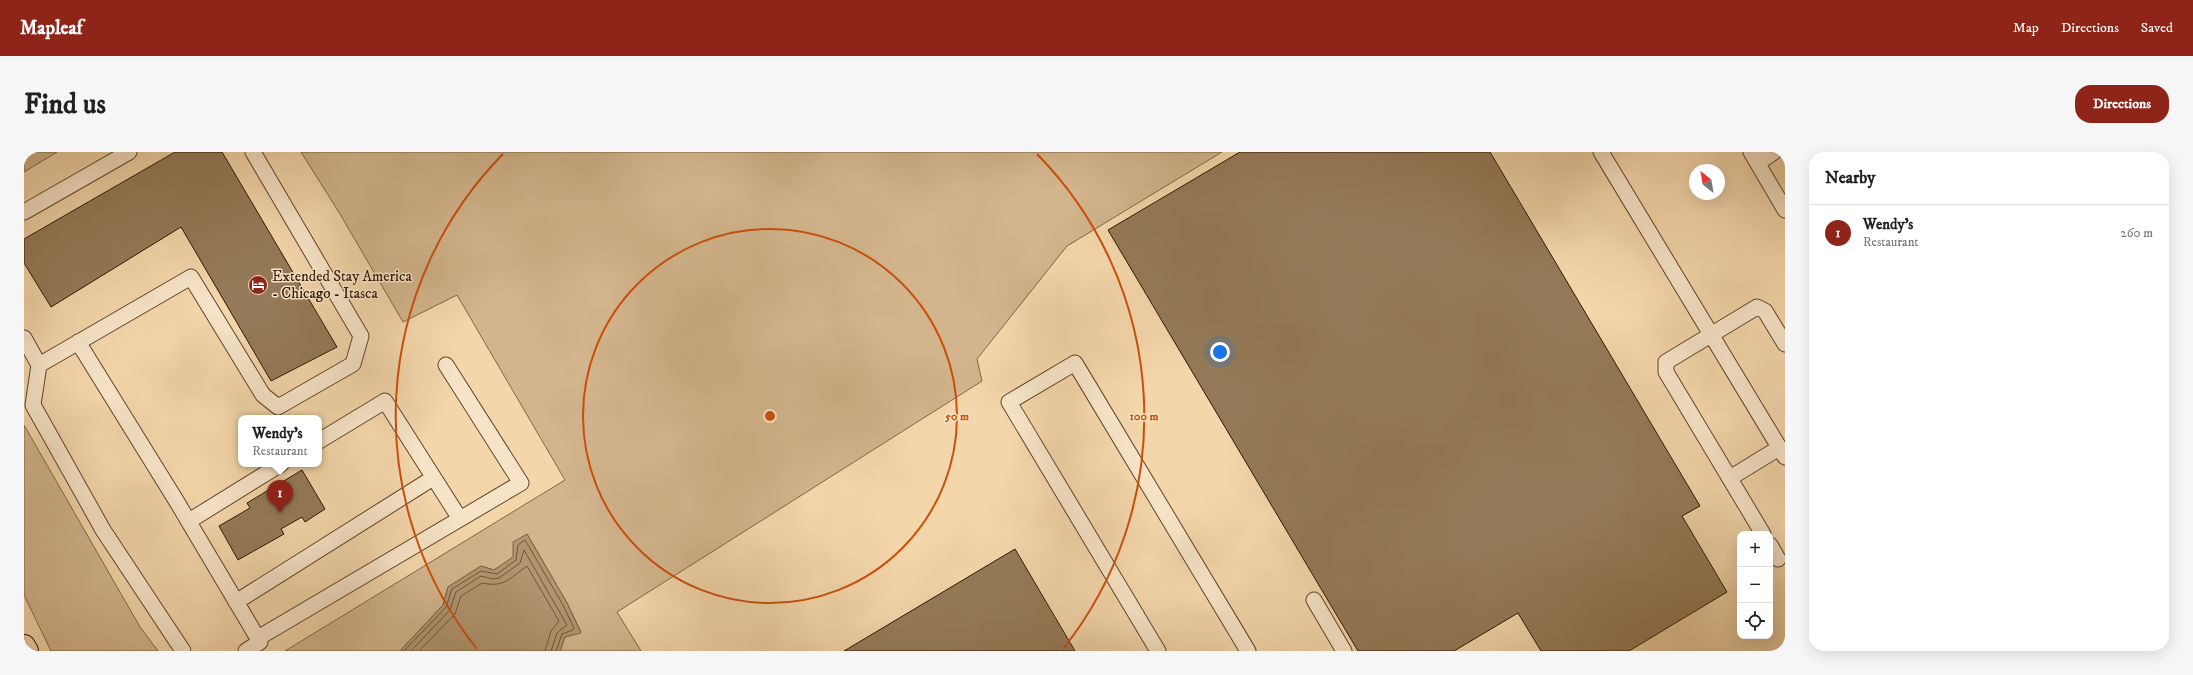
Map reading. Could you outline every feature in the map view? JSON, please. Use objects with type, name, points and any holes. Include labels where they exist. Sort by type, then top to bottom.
[{"type":"main road","points":[[24,646],[27,651]]},
{"type":"lane","points":[[24,212],[129,152]]},
{"type":"lane","points":[[39,365],[191,277],[263,395],[278,407],[353,364],[361,336],[253,152]]},
{"type":"lane","points":[[1601,152],[1782,452],[1730,478]]},
{"type":"lane","points":[[1774,152],[1754,158],[1785,210]]},
{"type":"lane","points":[[1761,531],[1666,372],[1666,362],[1757,307],[1765,311],[1785,344]]},
{"type":"lane","points":[[24,338],[39,365],[33,404],[103,530],[183,651]]},
{"type":"lane","points":[[78,342],[258,638],[260,642],[246,651]]},
{"type":"lane","points":[[1158,651],[1009,402],[1075,363],[1248,651]]},
{"type":"lane","points":[[258,638],[521,483],[446,365]]},
{"type":"lane","points":[[322,439],[385,401],[460,519]]},
{"type":"lane","points":[[188,521],[276,467]]},
{"type":"lane","points":[[236,602],[434,478]]},
{"type":"lane","points":[[1773,550],[1778,558]]},
{"type":"lane","points":[[1314,600],[1344,651]]},
{"type":"shaded area","points":[[24,152],[57,152],[24,172]]},
{"type":"shaded area","points":[[301,152],[1222,152],[1067,246],[977,359],[982,381],[617,612],[641,651],[560,651],[565,637],[581,632],[567,603],[527,534],[514,557],[494,570],[481,566],[448,587],[443,605],[400,651],[285,651],[565,480],[457,295],[403,322],[340,214]]},
{"type":"shaded area","points":[[24,425],[140,627],[158,651],[51,651],[24,595]]},
{"type":"water","points":[[527,534],[567,603],[581,633],[565,637],[560,651],[400,651],[443,605],[448,587],[481,566],[494,570],[513,557],[513,542]]},
{"type":"building","name":"Extended Stay America - Chicago - Itasca","points":[[175,152],[222,152],[337,347],[271,381],[181,227],[51,307],[24,263],[24,239]]},
{"type":"building","points":[[1240,152],[1490,152],[1700,506],[1682,516],[1727,592],[1629,651],[1541,651],[1518,613],[1454,651],[1358,651],[1108,230]]},
{"type":"building","points":[[302,470],[325,509],[305,522],[302,517],[281,529],[284,534],[238,560],[219,526],[250,508],[247,503]]},
{"type":"building","points":[[1015,549],[1075,651],[844,651]]},
{"type":"place","name":"Extended Stay America - Chicago - Itasca","points":[[258,285]]},
{"type":"place","name":"Wendy's","points":[[280,513]]}]
